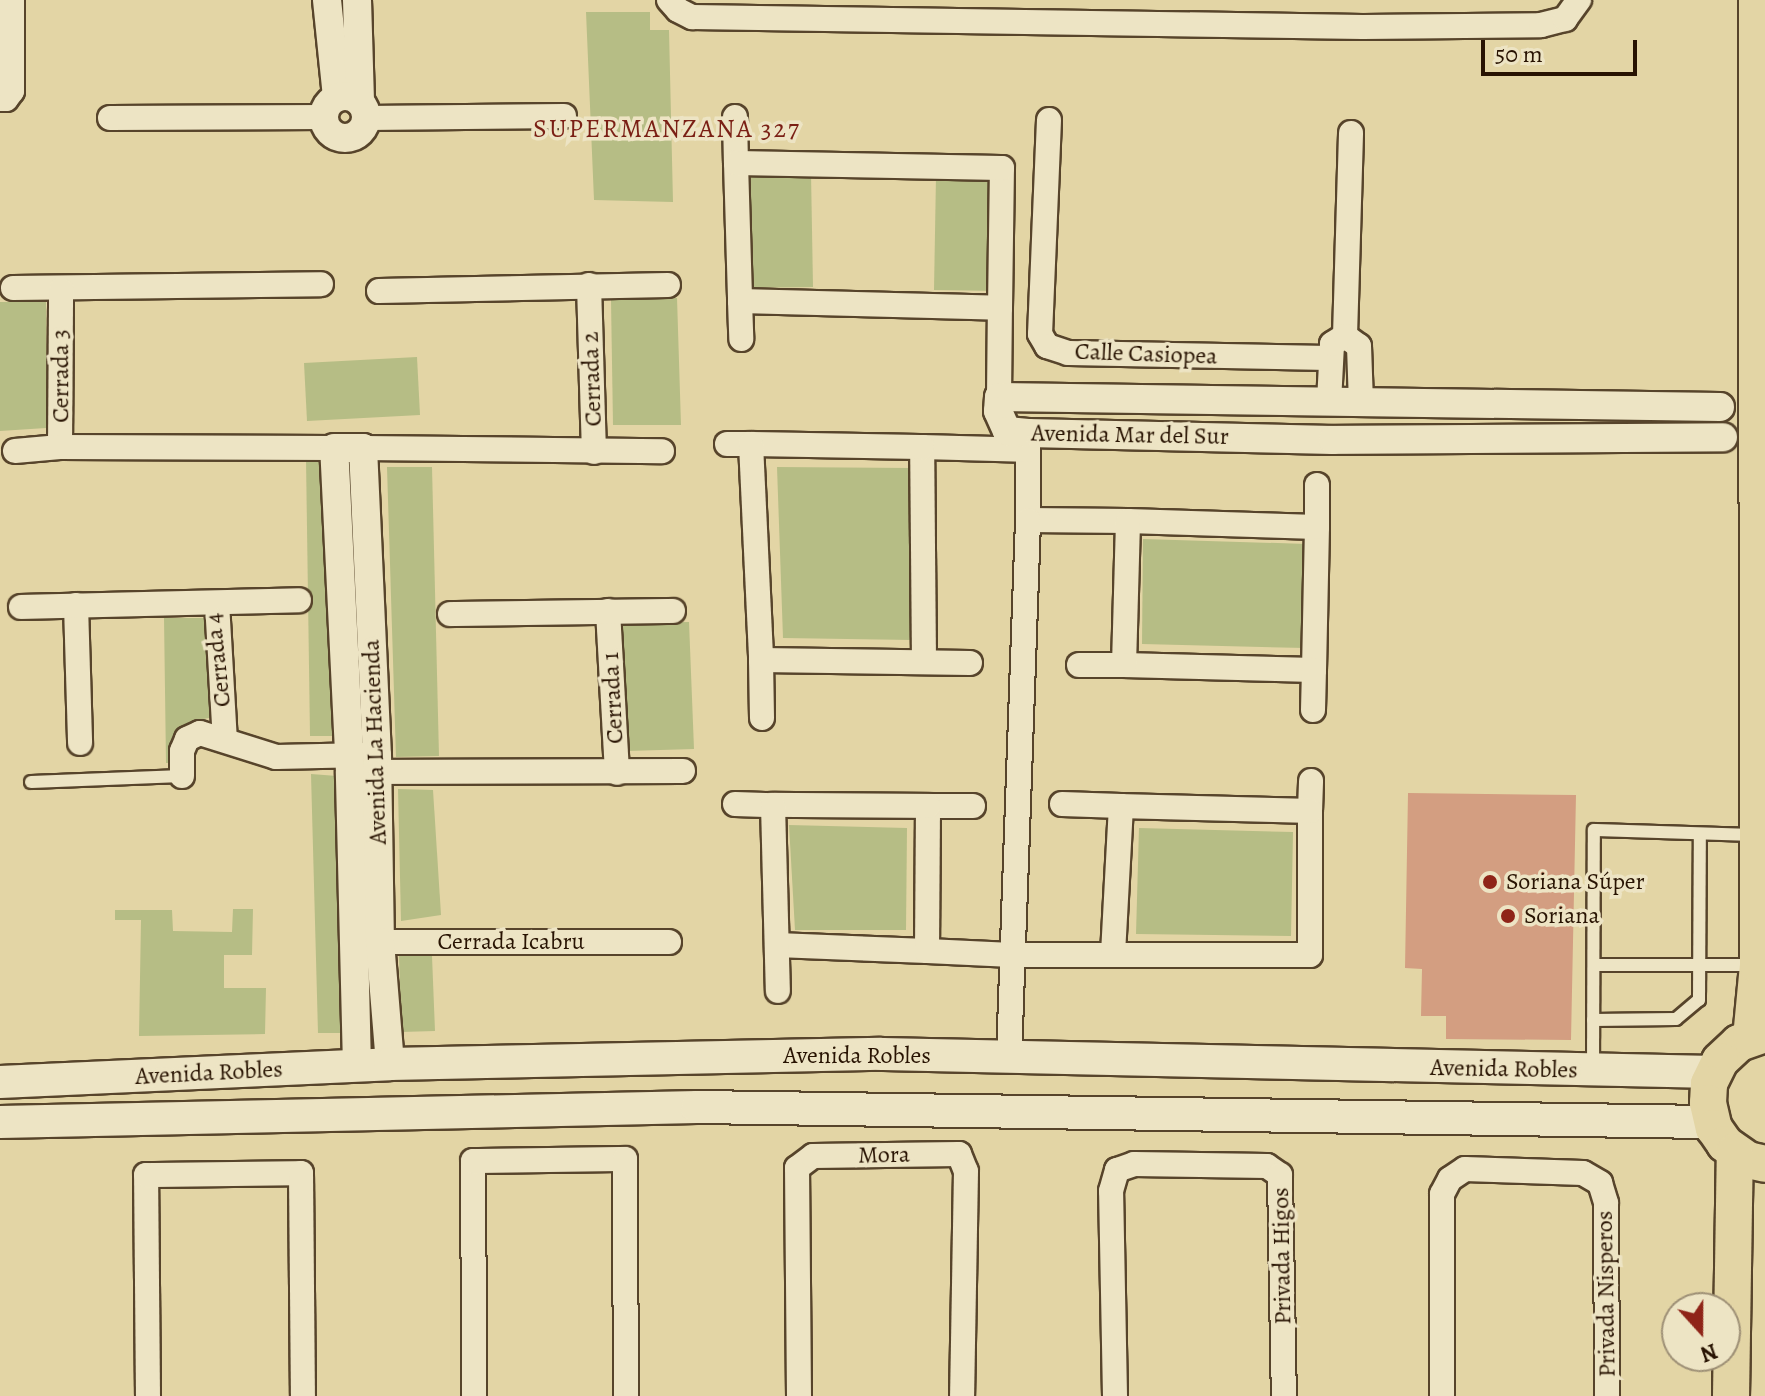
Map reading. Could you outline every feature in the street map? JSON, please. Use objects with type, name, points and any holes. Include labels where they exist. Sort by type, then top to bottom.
[{"type":"main road","points":[[1731,1396],[1749,1230],[1750,1158],[1721,1139],[1712,1122],[1708,1097],[1714,1072],[1729,1051],[1758,1036],[1759,487],[1745,422],[1758,370],[1757,0]]},
{"type":"main road","name":"Avenida Robles","points":[[0,1082],[390,1064],[881,1054],[1714,1072]]},
{"type":"main road","name":"Avenida Robles","points":[[0,1122],[697,1107],[1712,1122]]},
{"type":"street","points":[[0,99],[6,99],[12,91],[12,0]]},
{"type":"street","points":[[327,0],[347,108]]},
{"type":"street","points":[[347,108],[357,0]]},
{"type":"street","points":[[669,0],[678,10],[692,17],[1152,12],[1541,25],[1565,19],[1579,0]]},
{"type":"street","points":[[110,118],[347,108],[564,116]]},
{"type":"street","points":[[735,117],[741,339]]},
{"type":"street","name":"Calle Casiopea","points":[[1049,120],[1040,334],[1047,346],[1068,353],[1329,358]]},
{"type":"street","points":[[1345,336],[1351,133]]},
{"type":"street","points":[[736,163],[1002,168],[999,397]]},
{"type":"street","points":[[13,288],[61,290],[321,284]]},
{"type":"street","name":"Cerrada 2","points":[[363,448],[594,452],[589,285]]},
{"type":"street","points":[[379,291],[668,285]]},
{"type":"street","name":"Cerrada 3","points":[[61,290],[60,447],[334,448]]},
{"type":"street","points":[[740,301],[1000,308]]},
{"type":"street","points":[[1329,402],[1332,344],[1345,336]]},
{"type":"street","points":[[1345,336],[1359,346],[1375,440]]},
{"type":"street","name":"Avenida Mar del Sur","points":[[999,397],[1368,402],[1745,422],[1375,440],[1027,442],[1002,425],[999,397]]},
{"type":"street","points":[[762,718],[761,660],[739,444],[922,447],[1027,442],[1028,520],[1009,1057]]},
{"type":"street","points":[[15,451],[60,447]]},
{"type":"street","points":[[922,447],[924,661]]},
{"type":"street","points":[[363,448],[334,448],[363,763]]},
{"type":"street","name":"Avenida La Hacienda","points":[[363,448],[366,942],[390,1064]]},
{"type":"street","points":[[594,452],[662,451]]},
{"type":"street","points":[[1313,710],[1317,485]]},
{"type":"street","points":[[1028,520],[1317,527]]},
{"type":"street","points":[[1124,665],[1128,521]]},
{"type":"street","points":[[217,603],[299,600]]},
{"type":"street","name":"Cerrada 4","points":[[21,607],[217,603],[225,740],[276,757],[363,763]]},
{"type":"street","points":[[76,605],[80,743]]},
{"type":"street","name":"Cerrada 1","points":[[363,763],[617,773],[608,611]]},
{"type":"street","points":[[450,614],[673,611]]},
{"type":"street","points":[[761,660],[970,663]]},
{"type":"street","points":[[1079,665],[1314,670]]},
{"type":"street","points":[[182,776],[182,751],[187,739],[200,733],[225,740]]},
{"type":"street","points":[[617,773],[683,771]]},
{"type":"street","points":[[777,945],[1012,955],[1310,955],[1311,781]]},
{"type":"street","points":[[735,804],[973,806]]},
{"type":"street","points":[[1062,804],[1310,811]]},
{"type":"street","points":[[773,805],[778,991]]},
{"type":"street","points":[[927,951],[928,806]]},
{"type":"street","points":[[1113,955],[1121,806]]},
{"type":"street","points":[[357,1066],[366,942]]},
{"type":"street","name":"Cerrada Icabru","points":[[366,942],[669,942]]},
{"type":"street","name":"Mora","points":[[799,1396],[797,1168],[813,1156],[959,1154],[966,1171],[962,1396]]},
{"type":"street","points":[[474,1396],[473,1161],[625,1159],[626,1396]]},
{"type":"street","name":"Privada Higos","points":[[1115,1396],[1111,1191],[1117,1170],[1134,1164],[1267,1166],[1280,1175],[1284,1396]]},
{"type":"street","name":"Privada Nisperos","points":[[1442,1396],[1442,1194],[1450,1179],[1465,1169],[1583,1173],[1600,1183],[1606,1203],[1607,1396]]},
{"type":"street","points":[[148,1396],[146,1175],[301,1173],[303,1396]]},
{"type":"lane","points":[[31,782],[182,776]]},
{"type":"lane","points":[[1593,1071],[1594,830],[1700,834],[1760,855]]},
{"type":"lane","points":[[1593,1020],[1676,1019],[1699,1000],[1700,834]]},
{"type":"lane","points":[[1594,965],[1758,965]]},
{"type":"green space","points":[[586,12],[650,12],[650,30],[669,30],[673,202],[594,200]]},
{"type":"green space","points":[[811,173],[813,287],[751,288],[749,174]]},
{"type":"green space","points":[[936,176],[1001,177],[999,291],[934,290]]},
{"type":"green space","points":[[677,298],[681,425],[613,425],[611,300]]},
{"type":"green space","points":[[0,302],[46,302],[46,428],[0,431]]},
{"type":"green space","points":[[417,357],[420,415],[307,421],[304,363]]},
{"type":"green space","points":[[306,458],[332,458],[339,736],[310,736]]},
{"type":"green space","points":[[387,467],[432,467],[439,756],[396,757]]},
{"type":"green space","points":[[777,467],[911,468],[912,640],[783,638]]},
{"type":"green space","points":[[1143,539],[1307,544],[1305,648],[1142,644]]},
{"type":"green space","points":[[164,618],[212,618],[215,717],[191,721],[178,730],[170,749],[170,763],[166,763]]},
{"type":"green space","points":[[689,622],[694,749],[627,751],[622,623]]},
{"type":"green space","points":[[311,774],[337,776],[353,1033],[318,1033]]},
{"type":"green space","points":[[398,789],[433,790],[441,915],[401,921]]},
{"type":"green space","points":[[789,825],[907,828],[906,930],[795,930]]},
{"type":"green space","points":[[1139,828],[1293,832],[1291,936],[1136,934]]},
{"type":"green space","points":[[233,909],[253,909],[252,955],[224,955],[224,988],[266,988],[265,1034],[139,1036],[141,920],[115,920],[115,910],[172,910],[173,931],[232,932]]},
{"type":"green space","points":[[399,955],[432,956],[435,1031],[401,1032]]},
{"type":"building","name":"Soriana Súper","points":[[1408,793],[1576,795],[1571,1040],[1446,1039],[1446,1016],[1421,1016],[1422,969],[1405,968]]},
{"type":"place","name":"Soriana Súper","points":[[1490,882]]},
{"type":"place","name":"Soriana","points":[[1508,916]]},
{"type":"district","name":"SUPERMANZANA 327","points":[[667,129]]}]
